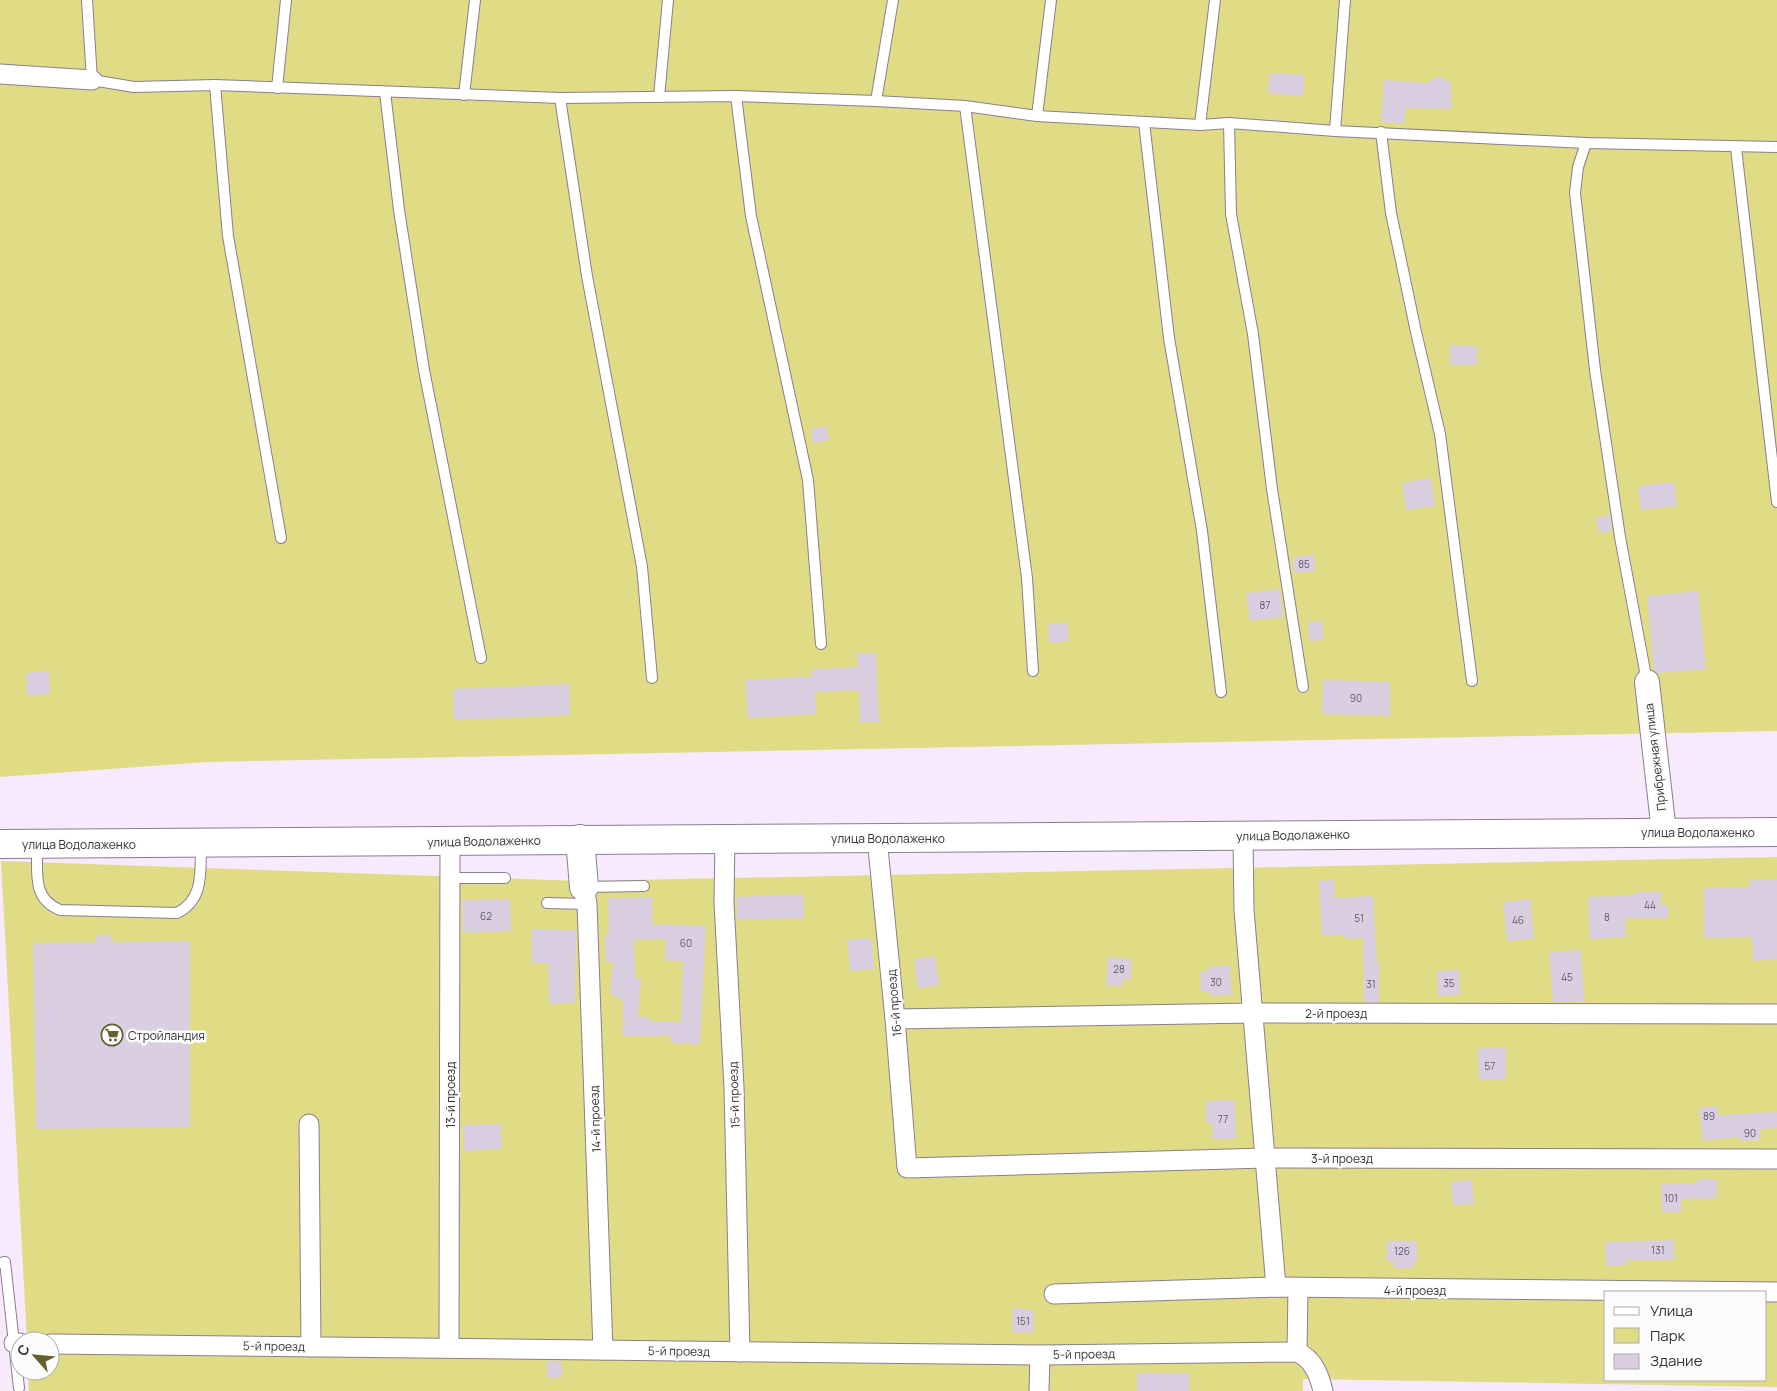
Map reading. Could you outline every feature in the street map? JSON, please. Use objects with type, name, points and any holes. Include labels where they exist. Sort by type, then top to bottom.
[{"type":"main road","name":"улица Водолаженко","points":[[0,844],[1777,832]]},
{"type":"main road","points":[[580,839],[586,896]]},
{"type":"street","points":[[0,74],[92,80]]},
{"type":"street","name":"Прибрежная улица","points":[[1647,682],[1664,832]]},
{"type":"street","points":[[1243,836],[1244,910],[1276,1287]]},
{"type":"street","name":"15-й проезд","points":[[725,838],[724,904],[734,1086],[740,1352]]},
{"type":"street","name":"16-й проезд","points":[[877,838],[908,1168]]},
{"type":"street","name":"13-й проезд","points":[[449,1348],[450,841]]},
{"type":"street","name":"14-й проезд","points":[[586,896],[603,1350]]},
{"type":"street","name":"2-й проезд","points":[[895,1019],[1252,1013],[1777,1014]]},
{"type":"street","points":[[309,1124],[311,1347]]},
{"type":"street","name":"3-й проезд","points":[[908,1168],[1265,1158],[1777,1158]]},
{"type":"street","name":"4-й проезд","points":[[1054,1294],[1276,1287],[1298,1289],[1617,1291]]},
{"type":"street","points":[[1298,1289],[1302,1354],[1319,1377],[1323,1391]]},
{"type":"street","name":"5-й проезд","points":[[60,1344],[1040,1355],[1302,1354]]},
{"type":"street","points":[[1039,1391],[1040,1355]]},
{"type":"lane","points":[[87,0],[92,80],[134,87],[215,85],[560,98],[736,96],[876,101],[965,106],[1037,116],[1200,125],[1229,123],[1334,131],[1586,143],[1736,148],[1777,147]]},
{"type":"lane","points":[[277,88],[286,0]]},
{"type":"lane","points":[[464,95],[474,0]]},
{"type":"lane","points":[[659,97],[668,0]]},
{"type":"lane","points":[[876,101],[893,0]]},
{"type":"lane","points":[[1037,116],[1051,0]]},
{"type":"lane","points":[[1200,125],[1215,0]]},
{"type":"lane","points":[[1334,131],[1345,0]]},
{"type":"lane","points":[[215,85],[228,236],[281,538]]},
{"type":"lane","points":[[385,92],[399,210],[424,370],[481,658]]},
{"type":"lane","points":[[736,96],[751,216],[808,480],[820,644]]},
{"type":"lane","points":[[560,98],[587,276],[642,568],[652,678]]},
{"type":"lane","points":[[965,106],[1027,578],[1033,671]]},
{"type":"lane","points":[[1144,122],[1169,338],[1202,531],[1221,692]]},
{"type":"lane","points":[[1229,123],[1231,214],[1252,334],[1272,489],[1303,687]]},
{"type":"lane","points":[[1381,132],[1391,213],[1440,434],[1472,681]]},
{"type":"lane","points":[[1586,143],[1578,166],[1575,193],[1600,399],[1620,537],[1647,682]]},
{"type":"lane","points":[[1736,148],[1777,502]]},
{"type":"lane","points":[[37,844],[38,890],[50,905],[60,910],[177,913],[186,908],[199,891],[201,844]]},
{"type":"lane","points":[[450,878],[505,878]]},
{"type":"lane","points":[[547,903],[644,886]]},
{"type":"lane","points":[[0,1263],[5,1262],[15,1331]]},
{"type":"green space","points":[[0,0],[1777,0],[1777,731],[207,762],[0,777]]},
{"type":"green space","points":[[1777,857],[1777,1387],[1303,1379],[1303,1391],[29,1391],[28,1381],[60,1381],[60,1331],[26,1331],[1,861],[583,881]]},
{"type":"building","points":[[1270,73],[1304,75],[1303,96],[1268,93]]},
{"type":"building","points":[[1440,76],[1451,83],[1451,109],[1406,108],[1404,124],[1381,122],[1384,80],[1426,83]]},
{"type":"building","points":[[1450,345],[1477,346],[1477,365],[1450,365]]},
{"type":"building","points":[[826,426],[829,440],[813,443],[811,429]]},
{"type":"building","points":[[1431,478],[1435,506],[1406,510],[1402,483]]},
{"type":"building","points":[[1674,482],[1677,506],[1641,510],[1638,486]]},
{"type":"building","points":[[1610,515],[1612,531],[1599,533],[1596,517]]},
{"type":"building","points":[[1314,555],[1315,571],[1294,573],[1293,557]]},
{"type":"building","points":[[1280,589],[1283,617],[1250,621],[1246,593]]},
{"type":"building","points":[[1698,591],[1706,669],[1658,673],[1654,671],[1647,596]]},
{"type":"building","points":[[1322,621],[1323,640],[1309,641],[1308,622]]},
{"type":"building","points":[[1067,623],[1069,641],[1049,643],[1048,624]]},
{"type":"building","points":[[857,653],[876,653],[879,722],[860,722],[859,690],[815,692],[816,714],[748,718],[745,680],[812,676],[812,669],[858,667]]},
{"type":"building","points":[[49,671],[50,694],[27,696],[26,673]]},
{"type":"building","points":[[1323,680],[1390,682],[1390,716],[1322,714]]},
{"type":"building","points":[[569,684],[570,715],[454,720],[453,689]]},
{"type":"building","points":[[1777,879],[1777,959],[1753,961],[1752,937],[1704,938],[1704,888],[1750,887],[1750,880]]},
{"type":"building","points":[[1334,880],[1335,898],[1373,896],[1377,962],[1379,962],[1379,1002],[1364,1002],[1363,938],[1346,939],[1345,935],[1322,936],[1319,881]]},
{"type":"building","points":[[1636,892],[1661,892],[1661,905],[1668,905],[1668,918],[1625,918],[1626,937],[1590,939],[1588,897],[1636,895]]},
{"type":"building","points":[[803,894],[804,918],[737,920],[737,897]]},
{"type":"building","points":[[652,897],[652,924],[706,926],[700,1044],[671,1043],[671,1036],[623,1036],[623,999],[616,999],[616,995],[610,995],[613,962],[606,962],[605,934],[609,934],[608,898]],"holes":[[[666,939],[665,961],[683,961],[681,1022],[650,1021],[650,1017],[638,1017],[641,979],[635,978],[634,940]]]},
{"type":"building","points":[[510,899],[511,931],[463,933],[462,900]]},
{"type":"building","points":[[1530,899],[1534,938],[1507,941],[1503,902]]},
{"type":"building","points":[[532,929],[576,930],[575,1003],[549,1004],[548,963],[532,963]]},
{"type":"building","name":"Стройландия","points":[[96,935],[111,935],[112,942],[190,941],[190,1127],[36,1129],[33,943],[96,942]]},
{"type":"building","points":[[871,938],[874,969],[850,971],[847,940]]},
{"type":"building","points":[[1581,950],[1584,1001],[1553,1002],[1549,952]]},
{"type":"building","points":[[935,956],[939,985],[918,988],[914,959]]},
{"type":"building","points":[[1108,957],[1132,959],[1130,980],[1122,979],[1122,986],[1106,985]]},
{"type":"building","points":[[1230,965],[1232,995],[1210,996],[1210,992],[1201,992],[1200,972],[1208,971],[1208,967]]},
{"type":"building","points":[[1459,970],[1460,995],[1438,996],[1437,971]]},
{"type":"building","points":[[1478,1048],[1506,1048],[1506,1080],[1479,1080]]},
{"type":"building","points":[[1235,1100],[1236,1139],[1212,1139],[1212,1123],[1206,1123],[1206,1101]]},
{"type":"building","points":[[1718,1106],[1718,1115],[1777,1112],[1777,1128],[1760,1129],[1760,1140],[1740,1141],[1739,1137],[1703,1141],[1699,1108]]},
{"type":"building","points":[[501,1124],[502,1149],[464,1151],[463,1125]]},
{"type":"building","points":[[1697,1179],[1717,1179],[1717,1198],[1681,1199],[1681,1212],[1662,1212],[1661,1184],[1697,1183]]},
{"type":"building","points":[[1472,1180],[1474,1204],[1453,1205],[1451,1182]]},
{"type":"building","points":[[1674,1240],[1674,1260],[1626,1260],[1626,1265],[1606,1266],[1605,1242]]},
{"type":"building","points":[[1387,1241],[1417,1241],[1417,1262],[1413,1262],[1413,1268],[1393,1268],[1393,1261],[1386,1261]]},
{"type":"building","points":[[1013,1308],[1034,1310],[1033,1333],[1012,1332]]},
{"type":"building","points":[[547,1361],[561,1361],[562,1377],[547,1378]]},
{"type":"building","points":[[1137,1373],[1189,1373],[1189,1391],[1137,1391]]},
{"type":"place","name":"Стройландия","points":[[112,1035]]}]
